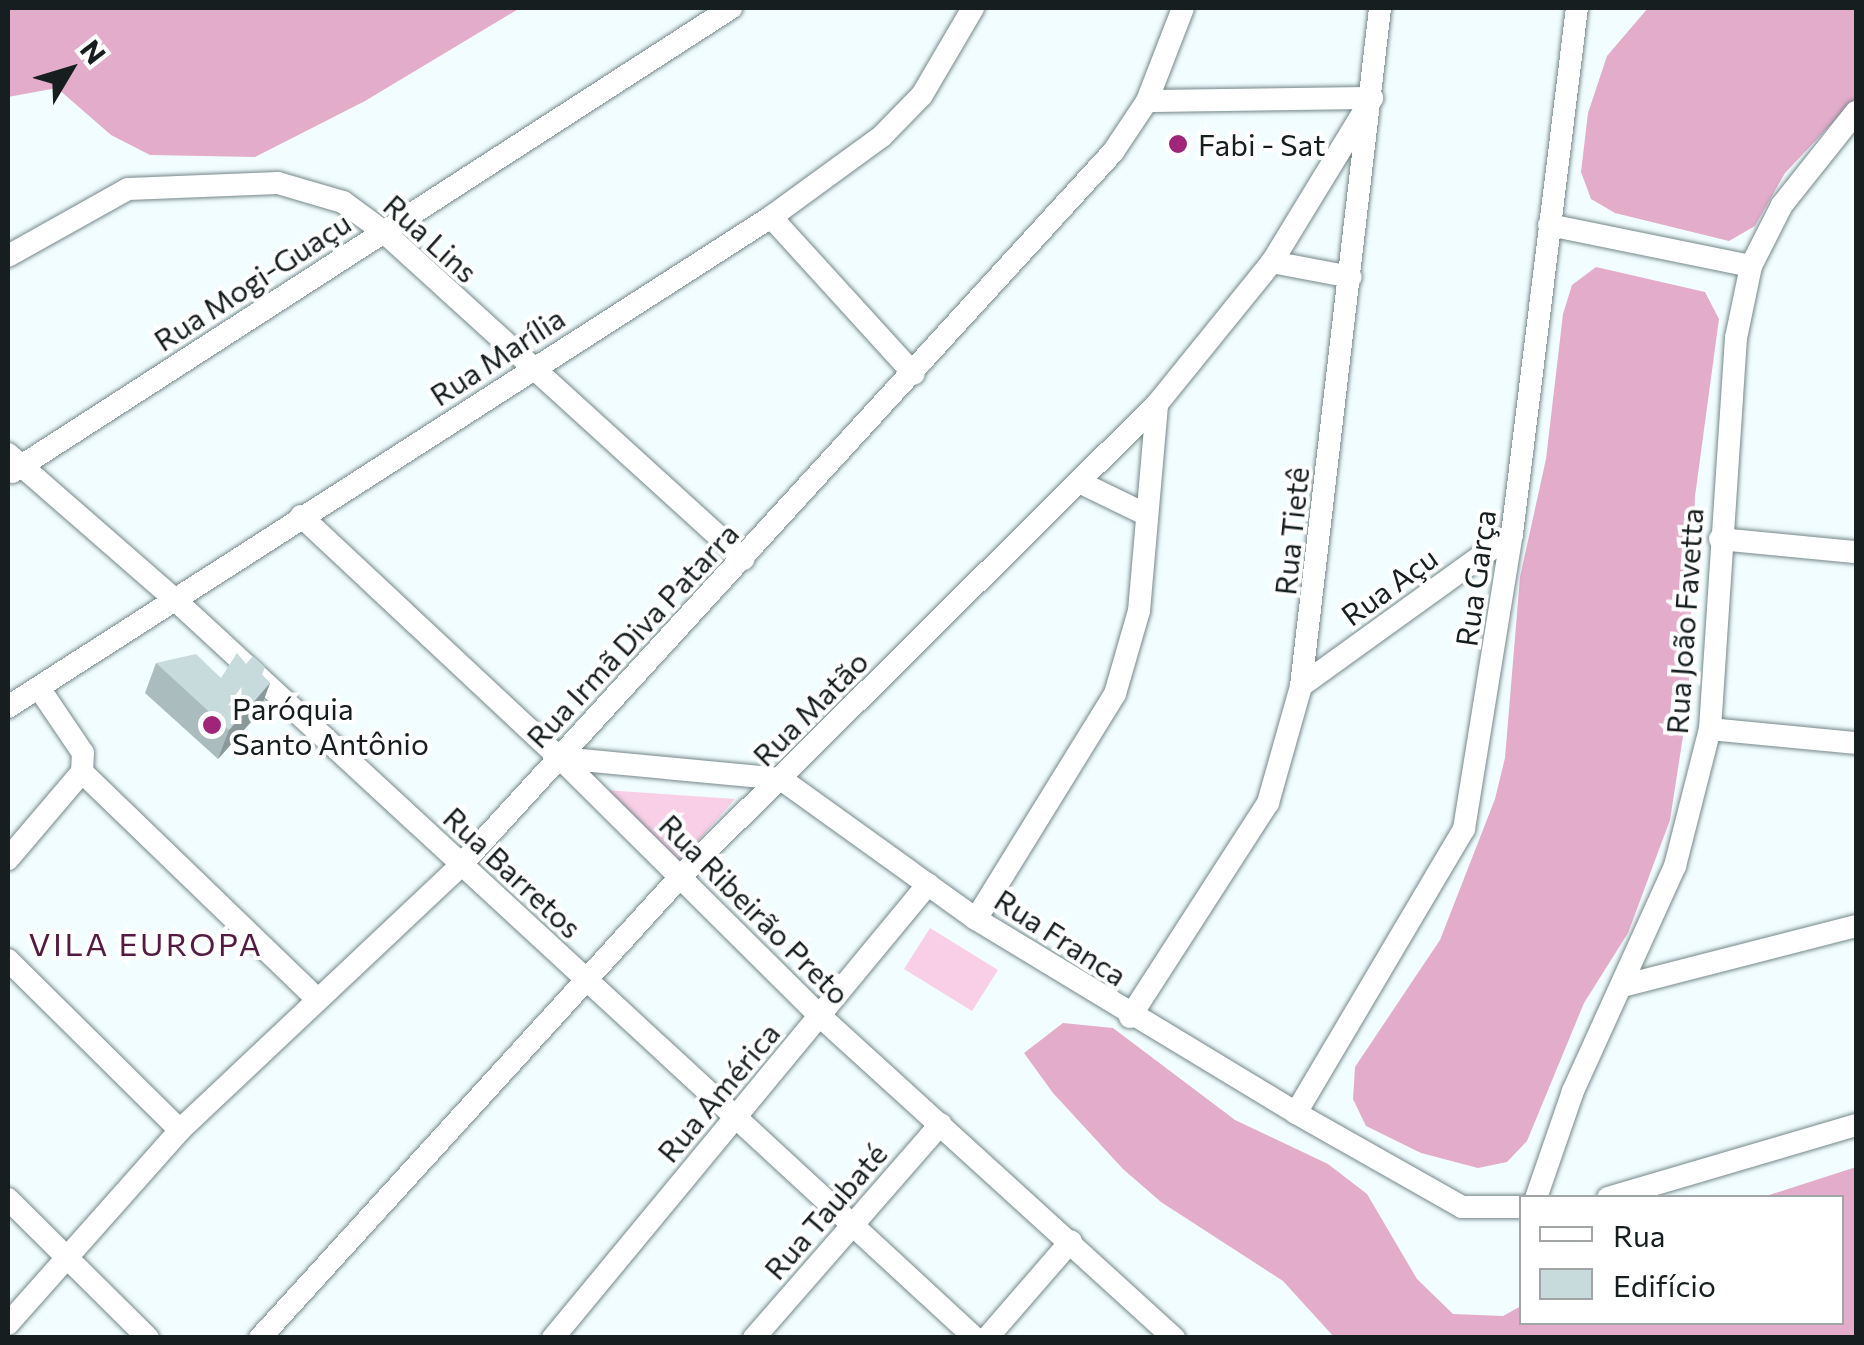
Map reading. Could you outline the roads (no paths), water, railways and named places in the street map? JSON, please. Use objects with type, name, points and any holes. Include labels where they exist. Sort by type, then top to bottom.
[{"type":"street","name":"Rua Mogi-Guaçu","points":[[12,465],[732,8]]},
{"type":"street","name":"Rua Marília","points":[[8,708],[172,597],[770,217],[882,136],[922,95],[973,8]]},
{"type":"street","name":"Rua Irmã Diva Patarra","points":[[8,1324],[180,1130],[461,865],[1113,152],[1147,101],[1183,8]]},
{"type":"street","name":"Rua Tietê","points":[[1130,1018],[1268,804],[1301,686],[1380,8]]},
{"type":"street","name":"Rua Garça","points":[[1296,1113],[1464,830],[1512,534],[1577,8]]},
{"type":"street","points":[[1147,101],[1372,98]]},
{"type":"street","name":"Rua Matão","points":[[260,1338],[589,982],[680,877],[1157,404],[1272,262],[1372,98]]},
{"type":"street","name":"Rua João Favetta","points":[[1537,1195],[1573,1091],[1626,984],[1675,866],[1710,729],[1736,338],[1751,266],[1782,205],[1856,112]]},
{"type":"street","name":"Rua Lins","points":[[8,256],[128,189],[205,181],[278,183],[342,202],[384,232],[530,370],[743,559]]},
{"type":"street","points":[[770,217],[914,374]]},
{"type":"street","points":[[1549,226],[1751,266]]},
{"type":"street","points":[[1272,262],[1351,277]]},
{"type":"street","points":[[976,919],[1115,694],[1138,611],[1157,404]]},
{"type":"street","name":"Rua Barretos","points":[[12,465],[172,597],[734,1119],[854,1223],[974,1338]]},
{"type":"street","points":[[1081,483],[1147,514]]},
{"type":"street","name":"Rua Ribeirão Preto","points":[[301,516],[560,758],[820,1016],[1072,1241],[1174,1338]]},
{"type":"street","name":"Rua Açu","points":[[1301,686],[1512,534]]},
{"type":"street","points":[[1720,539],[1856,552]]},
{"type":"street","points":[[8,859],[82,772],[84,753],[39,688]]},
{"type":"street","points":[[1710,729],[1856,742]]},
{"type":"street","name":"Rua Franca","points":[[560,758],[780,779],[976,919],[1130,1018],[1462,1208],[1519,1207]]},
{"type":"street","points":[[82,772],[316,998]]},
{"type":"street","name":"Rua América","points":[[553,1338],[928,884]]},
{"type":"street","points":[[1626,984],[1856,926]]},
{"type":"street","points":[[8,960],[180,1130]]},
{"type":"street","name":"Rua Taubaté","points":[[754,1338],[941,1124]]},
{"type":"street","points":[[1618,1195],[1856,1125]]},
{"type":"street","points":[[8,1199],[148,1338]]},
{"type":"street","points":[[987,1338],[1072,1241]]},
{"type":"street","points":[[1141,1338],[1157,1319]]},
{"type":"place","name":"Fabi - Sat","points":[[1178,144]]},
{"type":"place","name":"Paróquia Santo Antônio","points":[[212,725]]},
{"type":"district","name":"VILA EUROPA","points":[[146,943]]}]
